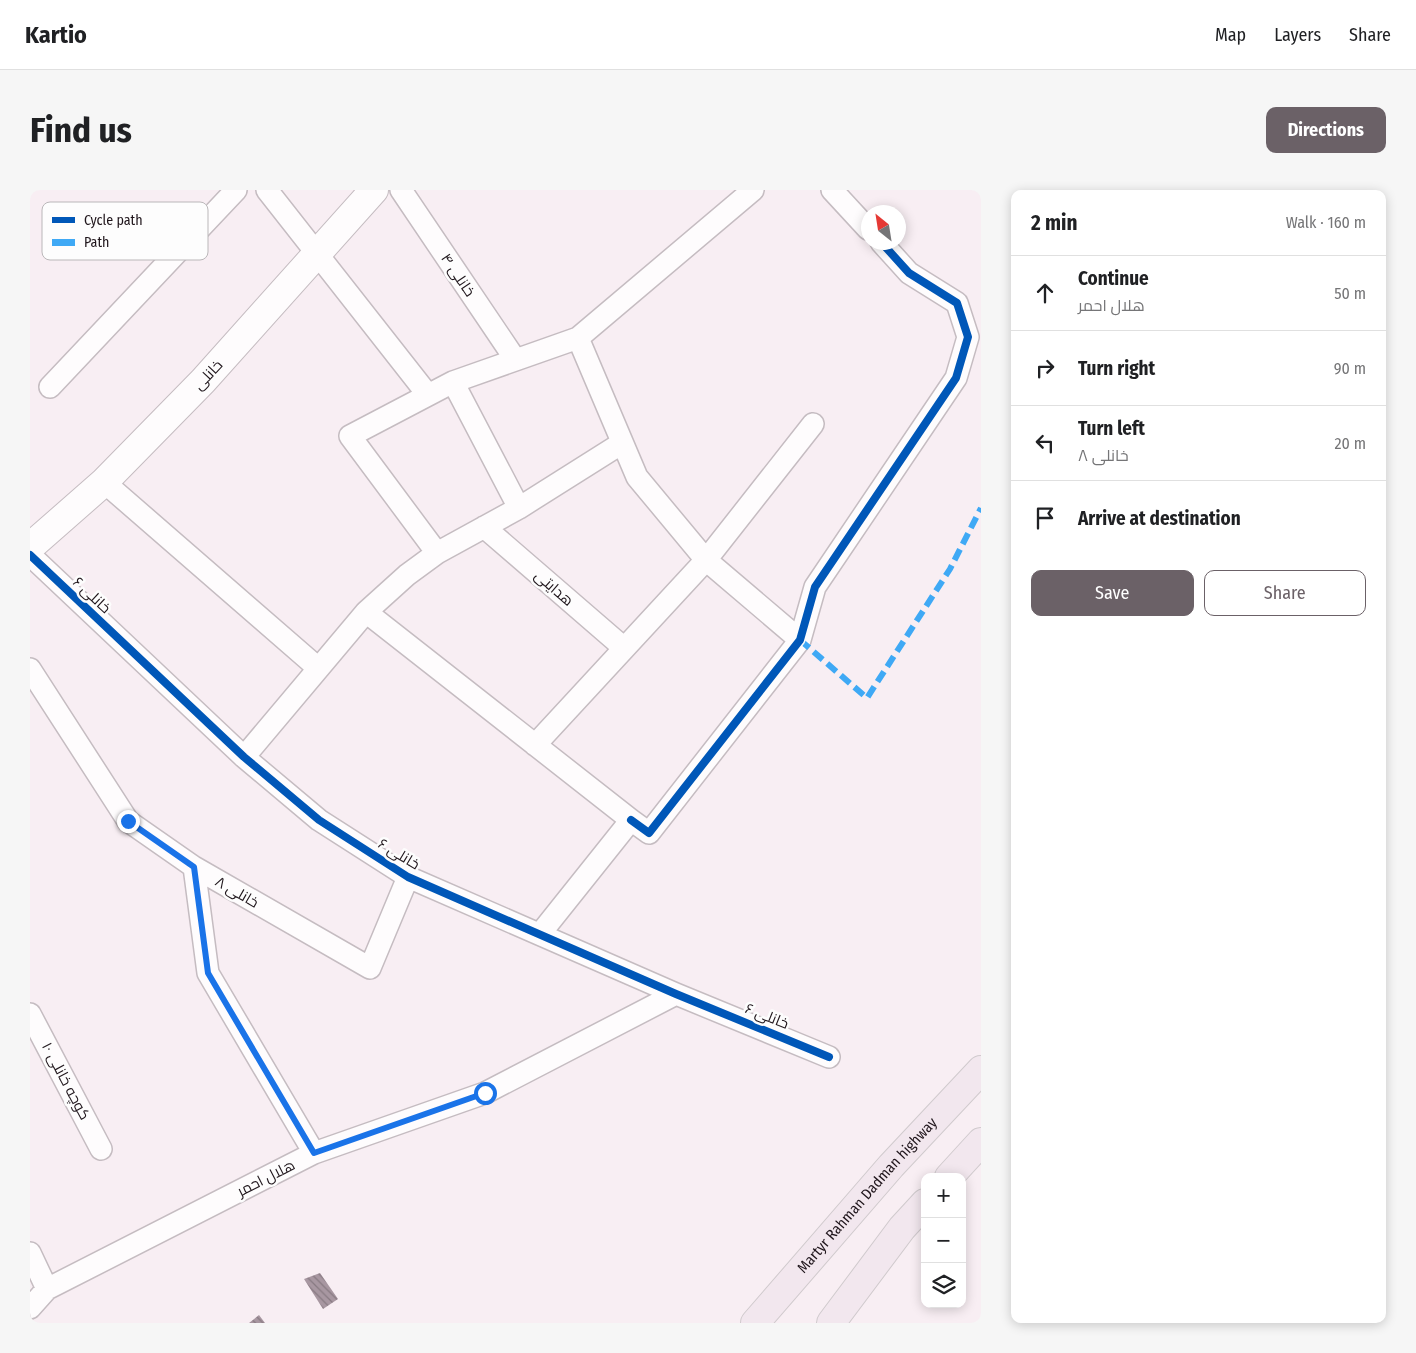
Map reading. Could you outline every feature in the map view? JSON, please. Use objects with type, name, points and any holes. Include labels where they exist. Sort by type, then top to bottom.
[{"type":"highway","name":"Martyr Rahman Dadman highway","points":[[755,1323],[891,1166],[981,1070]]},
{"type":"highway","points":[[953,1173],[981,1142]]},
{"type":"highway","points":[[831,1323],[902,1228],[921,1207]]},
{"type":"main road","name":"خانلی","points":[[30,547],[104,482],[203,381],[374,190]]},
{"type":"street","points":[[208,220],[236,190]]},
{"type":"street","points":[[267,190],[428,395]]},
{"type":"street","name":"خانلی ۴","points":[[401,190],[515,359]]},
{"type":"street","points":[[437,553],[350,436],[453,382],[578,338],[753,190]]},
{"type":"street","points":[[832,190],[861,222]]},
{"type":"street","points":[[366,612],[649,833],[800,640],[815,588],[956,378],[968,337],[957,304],[909,273],[888,250]]},
{"type":"street","points":[[50,387],[170,260]]},
{"type":"street","points":[[578,338],[637,477],[706,560],[800,640]]},
{"type":"street","points":[[453,382],[519,508]]},
{"type":"street","points":[[535,744],[706,560],[812,424]]},
{"type":"street","points":[[244,758],[366,612],[407,575],[437,553],[519,508],[622,443]]},
{"type":"street","points":[[104,482],[318,668]]},
{"type":"street","name":"هدایتی","points":[[484,527],[624,648]]},
{"type":"street","name":"خانلی ۶","points":[[30,555],[244,758],[319,820],[408,877],[676,994],[829,1057]]},
{"type":"street","name":"خانلی ۸","points":[[30,669],[128,821],[194,867],[370,968],[408,877]]},
{"type":"street","points":[[540,934],[631,820]]},
{"type":"street","points":[[194,867],[208,973],[314,1153]]},
{"type":"street","name":"هلال احمر","points":[[30,1308],[47,1289],[314,1153],[485,1093],[676,994]]},
{"type":"street","name":"کوچه خانلی ۱۰","points":[[30,1014],[101,1149]]},
{"type":"street","points":[[30,1253],[47,1289]]},
{"type":"building","points":[[320,1273],[338,1299],[323,1309],[304,1279]]},
{"type":"building","points":[[259,1315],[265,1323],[249,1323]]},
{"type":"marked path","points":[[800,640],[867,698],[950,569],[981,508]]},
{"type":"cycle path","points":[[631,820],[649,833],[800,640],[815,587],[956,378],[968,337],[957,303],[909,273],[888,250]]},
{"type":"cycle path","points":[[30,555],[244,757],[319,820],[408,877],[676,994],[829,1057]]},
{"type":"route","points":[[128,821],[194,867],[208,973],[314,1153],[485,1093]]}]
